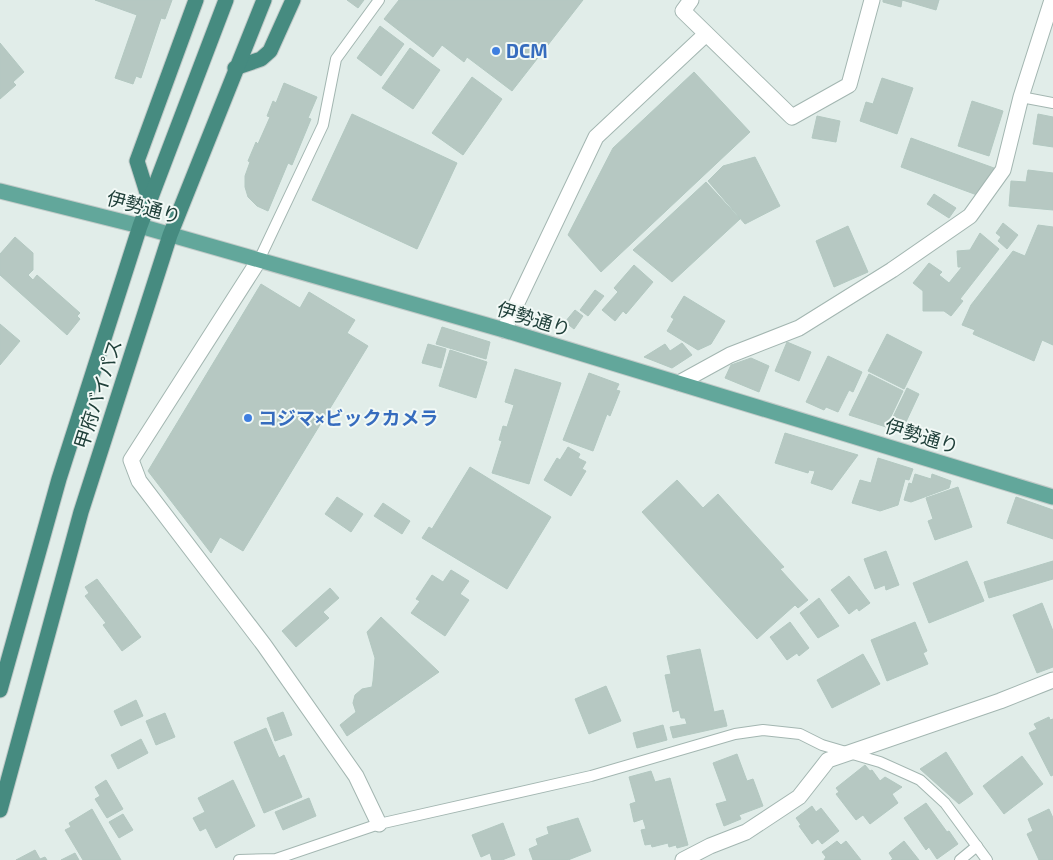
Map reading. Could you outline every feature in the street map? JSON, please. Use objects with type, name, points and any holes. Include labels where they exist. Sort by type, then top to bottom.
[{"type":"highway","points":[[150,199],[137,160],[196,0]]},
{"type":"highway","name":"甲府バイパス","points":[[0,690],[59,479],[140,226],[226,0]]},
{"type":"highway","name":"甲府バイパス","points":[[0,810],[81,512],[170,235],[235,68],[264,0]]},
{"type":"highway","points":[[235,68],[261,59],[270,51],[293,0]]},
{"type":"main road","name":"伊勢通り","points":[[0,191],[140,226],[504,330],[1053,497]]},
{"type":"street","points":[[691,0],[683,11],[792,117],[849,85],[872,0]]},
{"type":"street","points":[[680,383],[730,355],[798,328],[892,270],[970,216],[1003,170],[1021,97],[1052,0]]},
{"type":"street","points":[[504,330],[596,136],[706,34]]},
{"type":"street","points":[[259,260],[131,460],[139,481],[264,645],[356,776],[379,824]]},
{"type":"street","points":[[683,860],[710,846],[746,832],[799,797],[828,760],[1000,701],[1053,680]]},
{"type":"lane","points":[[259,260],[323,124],[336,59],[379,0]]},
{"type":"lane","points":[[1021,97],[1053,103]]},
{"type":"lane","points":[[239,860],[246,858],[276,859],[379,824],[591,776],[735,734],[763,730],[800,734],[822,744],[880,762],[920,780],[945,803],[987,860]]},
{"type":"lane","points":[[960,860],[977,846]]},
{"type":"building","points":[[95,0],[172,0],[165,19],[161,18],[141,78],[136,76],[133,84],[115,78],[137,15]]},
{"type":"building","points":[[347,0],[364,0],[358,8]]},
{"type":"building","name":"DCM","points":[[399,0],[583,0],[512,91],[467,57],[464,62],[442,45],[433,57],[384,19]]},
{"type":"building","points":[[883,0],[902,0],[901,7],[883,2]]},
{"type":"building","points":[[902,0],[939,0],[936,10]]},
{"type":"building","points":[[380,26],[404,44],[381,76],[357,58]]},
{"type":"building","points":[[0,43],[24,72],[13,82],[16,85],[0,99]]},
{"type":"building","points":[[410,48],[440,70],[413,109],[382,88]]},
{"type":"building","points":[[694,72],[750,132],[601,272],[568,235],[613,148]]},
{"type":"building","points":[[472,77],[502,99],[463,155],[432,133]]},
{"type":"building","points":[[882,78],[913,88],[897,134],[860,121],[866,102],[873,104]]},
{"type":"building","points":[[284,83],[317,97],[308,118],[311,119],[292,165],[288,163],[268,211],[257,206],[248,197],[245,187],[245,176],[250,162],[248,161],[256,142],[258,144],[270,117],[267,116],[273,101],[276,103]]},
{"type":"building","points":[[972,101],[1003,111],[989,156],[958,146]]},
{"type":"building","points":[[352,114],[457,163],[417,249],[312,200]]},
{"type":"building","points":[[1038,114],[1053,117],[1053,147],[1033,144]]},
{"type":"building","points":[[817,116],[840,121],[836,142],[812,138]]},
{"type":"building","points":[[911,138],[994,168],[977,195],[901,167]]},
{"type":"building","points":[[755,157],[780,206],[745,224],[708,181],[723,166]]},
{"type":"building","points":[[1028,170],[1053,173],[1053,210],[1009,206],[1011,181],[1026,182]]},
{"type":"building","points":[[706,182],[740,219],[672,282],[633,250]]},
{"type":"building","points":[[934,194],[956,208],[949,218],[927,204]]},
{"type":"building","points":[[1003,223],[1018,235],[1007,249],[998,241],[1001,237],[996,233]]},
{"type":"building","points":[[1038,225],[1053,227],[1053,345],[1042,340],[1034,361],[973,334],[975,330],[962,325],[971,305],[1013,251],[1025,256]]},
{"type":"building","points":[[848,226],[868,272],[834,287],[816,241]]},
{"type":"building","points":[[980,233],[999,249],[960,299],[963,301],[951,316],[944,311],[923,311],[923,291],[913,283],[929,263],[942,272],[939,275],[949,283],[962,267],[958,267],[957,251],[970,250]]},
{"type":"building","points":[[15,237],[33,253],[33,270],[28,275],[33,280],[37,275],[80,313],[77,316],[80,319],[67,335],[0,275],[0,254]]},
{"type":"building","points":[[634,265],[653,282],[626,314],[623,311],[615,321],[602,310],[618,292],[614,288]]},
{"type":"building","points":[[261,284],[300,308],[309,292],[355,320],[347,333],[368,346],[243,551],[220,537],[211,553],[148,471]]},
{"type":"building","points":[[595,290],[604,296],[588,316],[580,310]]},
{"type":"building","points":[[684,296],[725,321],[711,344],[698,350],[667,331],[674,319],[671,317]]},
{"type":"building","points":[[575,310],[583,316],[574,329],[565,322]]},
{"type":"building","points":[[0,324],[20,341],[0,365]]},
{"type":"building","points":[[442,327],[490,342],[486,359],[436,344]]},
{"type":"building","points":[[887,334],[922,352],[904,389],[868,371]]},
{"type":"building","points":[[787,342],[811,352],[799,381],[775,371]]},
{"type":"building","points":[[682,343],[692,355],[672,368],[644,357],[665,344],[670,351]]},
{"type":"building","points":[[428,344],[446,349],[441,368],[422,363]]},
{"type":"building","points":[[450,350],[487,362],[476,398],[439,386]]},
{"type":"building","points":[[828,356],[862,372],[853,392],[849,390],[838,412],[826,407],[824,410],[806,402]]},
{"type":"building","points":[[751,358],[769,366],[759,392],[725,378],[731,365]]},
{"type":"building","points":[[515,369],[561,383],[529,484],[492,473],[502,441],[499,440],[503,426],[507,427],[514,405],[505,402]]},
{"type":"building","points":[[589,373],[619,384],[616,390],[620,391],[610,416],[607,414],[593,451],[563,440]]},
{"type":"building","points":[[869,374],[903,391],[886,427],[849,415]]},
{"type":"building","points":[[907,388],[919,394],[905,424],[893,417]]},
{"type":"building","points":[[785,433],[858,455],[832,490],[811,483],[815,471],[809,470],[808,473],[775,463]]},
{"type":"building","points":[[568,447],[580,454],[578,458],[586,462],[582,469],[586,471],[571,496],[544,480],[557,458],[560,460]]},
{"type":"building","points":[[878,458],[913,469],[909,480],[905,479],[898,505],[880,511],[852,503],[860,480],[871,483]]},
{"type":"building","points":[[470,467],[551,517],[507,589],[422,538],[429,527],[432,529]]},
{"type":"building","points":[[915,474],[931,479],[932,474],[951,481],[949,488],[911,502],[904,500],[909,483],[912,484]]},
{"type":"building","points":[[677,480],[703,508],[718,494],[784,567],[780,569],[808,600],[798,608],[795,605],[757,639],[642,512]]},
{"type":"building","points":[[958,487],[972,527],[935,540],[928,521],[933,519],[926,498]]},
{"type":"building","points":[[337,497],[363,514],[351,532],[325,514]]},
{"type":"building","points":[[1016,497],[1053,510],[1053,539],[1007,523]]},
{"type":"building","points":[[383,503],[410,521],[402,534],[374,516]]},
{"type":"building","points":[[886,551],[899,585],[886,590],[885,585],[875,589],[864,559]]},
{"type":"building","points":[[967,561],[984,601],[929,623],[913,583]]},
{"type":"building","points":[[1053,561],[1053,579],[989,598],[984,582]]},
{"type":"building","points":[[451,570],[469,581],[460,594],[469,600],[445,636],[411,613],[420,601],[416,599],[432,575],[443,582]]},
{"type":"building","points":[[849,576],[870,603],[859,611],[857,608],[849,614],[831,590]]},
{"type":"building","points":[[97,579],[141,637],[122,651],[103,625],[106,623],[85,596],[89,593],[85,587]]},
{"type":"building","points":[[330,588],[339,598],[323,612],[329,618],[296,647],[282,631]]},
{"type":"building","points":[[819,598],[839,626],[818,638],[800,613]]},
{"type":"building","points":[[1042,603],[1053,631],[1053,667],[1037,673],[1013,615]]},
{"type":"building","points":[[381,617],[439,672],[347,736],[340,725],[356,712],[353,703],[355,695],[362,689],[372,687],[375,658],[367,632]]},
{"type":"building","points":[[790,622],[809,648],[799,656],[797,653],[787,660],[770,637]]},
{"type":"building","points":[[915,622],[927,651],[923,653],[928,664],[887,681],[871,640]]},
{"type":"building","points":[[700,649],[714,712],[723,710],[727,726],[673,738],[670,727],[687,724],[685,718],[681,718],[679,710],[673,712],[665,675],[671,674],[667,656]]},
{"type":"building","points":[[863,654],[880,684],[832,708],[817,680]]},
{"type":"building","points":[[606,686],[621,721],[589,734],[575,699]]},
{"type":"building","points":[[136,700],[143,716],[121,726],[114,711]]},
{"type":"building","points":[[283,712],[292,735],[275,741],[267,718]]},
{"type":"building","points":[[165,713],[175,737],[156,745],[146,721]]},
{"type":"building","points":[[1049,717],[1050,720],[1053,719],[1053,775],[1051,776],[1029,733],[1037,729],[1034,724]]},
{"type":"building","points":[[663,725],[667,740],[637,748],[633,733]]},
{"type":"building","points":[[266,728],[279,758],[284,755],[302,797],[264,813],[234,742]]},
{"type":"building","points":[[141,739],[148,753],[118,769],[111,755]]},
{"type":"building","points":[[946,752],[973,794],[959,804],[920,769]]},
{"type":"building","points":[[737,754],[747,781],[753,779],[763,806],[739,815],[741,819],[724,826],[716,804],[727,801],[713,763]]},
{"type":"building","points":[[1022,756],[1043,784],[1004,814],[983,786]]},
{"type":"building","points":[[865,765],[870,771],[872,770],[880,781],[885,777],[902,787],[892,794],[898,803],[870,824],[863,815],[856,820],[836,794],[839,792],[836,788]]},
{"type":"building","points":[[651,771],[655,782],[670,778],[688,845],[677,848],[676,845],[669,847],[668,843],[652,847],[651,844],[645,845],[641,830],[646,829],[643,819],[634,822],[630,804],[636,802],[629,777]]},
{"type":"building","points":[[106,780],[123,809],[107,818],[95,799],[100,796],[95,787]]},
{"type":"building","points":[[233,780],[255,826],[216,848],[206,828],[200,831],[193,818],[205,812],[198,798]]},
{"type":"building","points":[[309,798],[316,816],[283,830],[275,812]]},
{"type":"building","points":[[926,803],[958,844],[937,859],[929,847],[926,850],[904,818]]},
{"type":"building","points":[[812,806],[816,812],[821,808],[839,831],[822,844],[818,839],[812,844],[799,826],[801,825],[796,818]]},
{"type":"building","points":[[92,809],[121,860],[83,860],[65,830],[71,827],[69,823]]},
{"type":"building","points":[[1049,809],[1053,818],[1053,860],[1039,860],[1027,834],[1033,831],[1028,819]]},
{"type":"building","points":[[123,814],[133,830],[119,838],[109,822]]},
{"type":"building","points":[[578,818],[591,851],[568,860],[533,860],[529,849],[538,845],[536,839],[549,834],[547,827]]},
{"type":"building","points":[[503,823],[515,855],[502,860],[492,860],[490,853],[481,857],[472,835]]},
{"type":"building","points":[[837,841],[841,845],[846,841],[861,860],[824,860],[826,857],[822,852]]},
{"type":"building","points":[[904,841],[919,860],[891,860],[893,859],[889,853]]},
{"type":"building","points":[[35,850],[40,859],[45,857],[47,860],[16,860]]},
{"type":"building","points":[[75,853],[79,860],[61,860]]},
{"type":"place","name":"DCM","points":[[496,51]]},
{"type":"place","name":"コジマ×ビックカメラ","points":[[248,418]]}]
